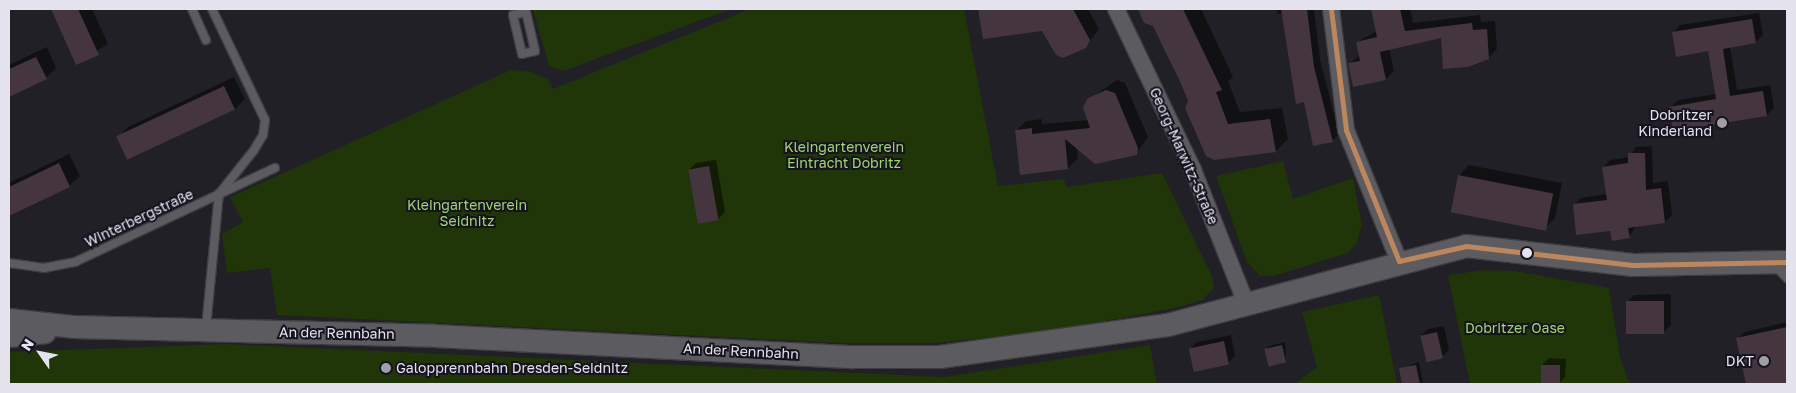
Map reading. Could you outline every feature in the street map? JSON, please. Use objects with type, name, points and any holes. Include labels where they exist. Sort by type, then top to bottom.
[{"type":"main road","name":"An der Rennbahn","points":[[9,320],[73,327],[454,336],[853,357],[940,357],[1168,325],[1247,306],[1399,261],[1466,246],[1633,265],[1782,267]]},
{"type":"main road","name":"An der Rennbahn","points":[[9,336],[73,327]]},
{"type":"street","name":"Georg-Marwitz-Straße","points":[[1116,9],[1194,170],[1247,306]]},
{"type":"street","points":[[1331,9],[1335,69],[1346,130],[1399,261]]},
{"type":"lane","points":[[192,9],[206,40]]},
{"type":"lane","points":[[205,330],[219,194],[254,150],[263,135],[265,120],[212,9]]},
{"type":"lane","points":[[521,11],[526,12],[535,51],[522,54],[512,15],[521,11]]},
{"type":"lane","name":"Winterbergstraße","points":[[9,263],[44,268],[75,262],[275,168]]},
{"type":"green space","points":[[533,9],[731,9],[563,71],[549,66]]},
{"type":"green space","points":[[750,9],[964,9],[998,186],[1064,179],[1066,187],[1162,173],[1211,274],[1214,288],[1202,300],[1176,308],[1040,333],[934,343],[841,343],[277,315],[270,268],[227,273],[222,234],[243,222],[230,197],[511,70],[532,72],[549,80],[553,89]]},
{"type":"green space","points":[[1283,161],[1293,199],[1353,178],[1362,225],[1356,244],[1348,253],[1273,276],[1260,276],[1247,262],[1216,176]]},
{"type":"green space","name":"Dobritzer Oase","points":[[1485,270],[1516,271],[1609,288],[1620,358],[1630,384],[1470,384],[1448,275]]},
{"type":"green space","points":[[1379,295],[1397,384],[1295,384],[1317,367],[1302,312]]},
{"type":"green space","name":"Galopprennbahn Dresden-Seidnitz","points":[[226,344],[945,377],[1150,345],[1157,384],[9,384],[9,352]]},
{"type":"building","points":[[51,9],[78,9],[99,55],[76,65]]},
{"type":"building","points":[[978,9],[1073,9],[1090,40],[1086,48],[1063,58],[1056,55],[1042,31],[983,39]]},
{"type":"building","points":[[1138,9],[1183,9],[1222,90],[1216,92],[1228,124],[1270,119],[1276,152],[1214,160],[1206,156],[1185,108],[1188,101],[1180,82],[1153,26],[1144,23]]},
{"type":"building","points":[[1281,9],[1307,9],[1314,67],[1333,142],[1313,146],[1304,102],[1296,104]]},
{"type":"building","points":[[1371,9],[1400,9],[1405,31],[1472,23],[1473,30],[1487,29],[1489,59],[1468,67],[1443,69],[1441,38],[1380,52],[1386,80],[1353,87],[1348,63],[1360,61],[1356,42],[1377,37]]},
{"type":"building","points":[[1752,19],[1756,43],[1723,49],[1730,96],[1763,91],[1767,116],[1673,131],[1669,107],[1716,99],[1708,51],[1676,57],[1672,32]]},
{"type":"building","points":[[36,57],[47,79],[9,97],[9,69]]},
{"type":"building","points":[[224,86],[235,110],[127,160],[116,136]]},
{"type":"building","points":[[1106,90],[1115,93],[1138,148],[1137,155],[1095,164],[1065,139],[1068,169],[1020,175],[1015,130],[1032,128],[1032,134],[1090,128],[1083,107],[1088,98]]},
{"type":"building","points":[[1628,153],[1645,153],[1646,190],[1661,188],[1665,223],[1628,228],[1630,238],[1612,241],[1610,231],[1576,235],[1573,204],[1607,200],[1602,167],[1628,163]]},
{"type":"building","points":[[59,163],[70,187],[9,216],[9,187]]},
{"type":"building","points":[[709,166],[719,220],[698,224],[688,170]]},
{"type":"building","points":[[1458,175],[1553,194],[1546,231],[1451,212]]},
{"type":"building","points":[[1626,301],[1664,301],[1664,334],[1626,334]]},
{"type":"building","name":"DKT","points":[[1787,327],[1787,384],[1746,384],[1736,338]]},
{"type":"building","points":[[1437,332],[1443,358],[1427,362],[1420,336]]},
{"type":"building","points":[[1224,341],[1229,364],[1194,372],[1189,348]]},
{"type":"building","points":[[1282,345],[1286,363],[1269,367],[1264,349]]},
{"type":"building","points":[[1416,365],[1420,384],[1402,384],[1399,368]]},
{"type":"building","points":[[1541,365],[1560,365],[1560,384],[1541,384]]},
{"type":"transit line","points":[[1331,9],[1346,130],[1399,261]]},
{"type":"transit line","points":[[1399,261],[1466,246],[1633,265],[1787,262]]},
{"type":"place","name":"Dobritzer Kinderland","points":[[1722,123]]},
{"type":"place","name":"DKT","points":[[1764,361]]},
{"type":"place","name":"Galopprennbahn Dresden-Seidnitz","points":[[386,368]]},
{"type":"park label","name":"Kleingartenverein Eintracht Dobritz","points":[[844,156]]},
{"type":"park label","name":"Kleingartenverein Seidnitz","points":[[467,214]]}]
